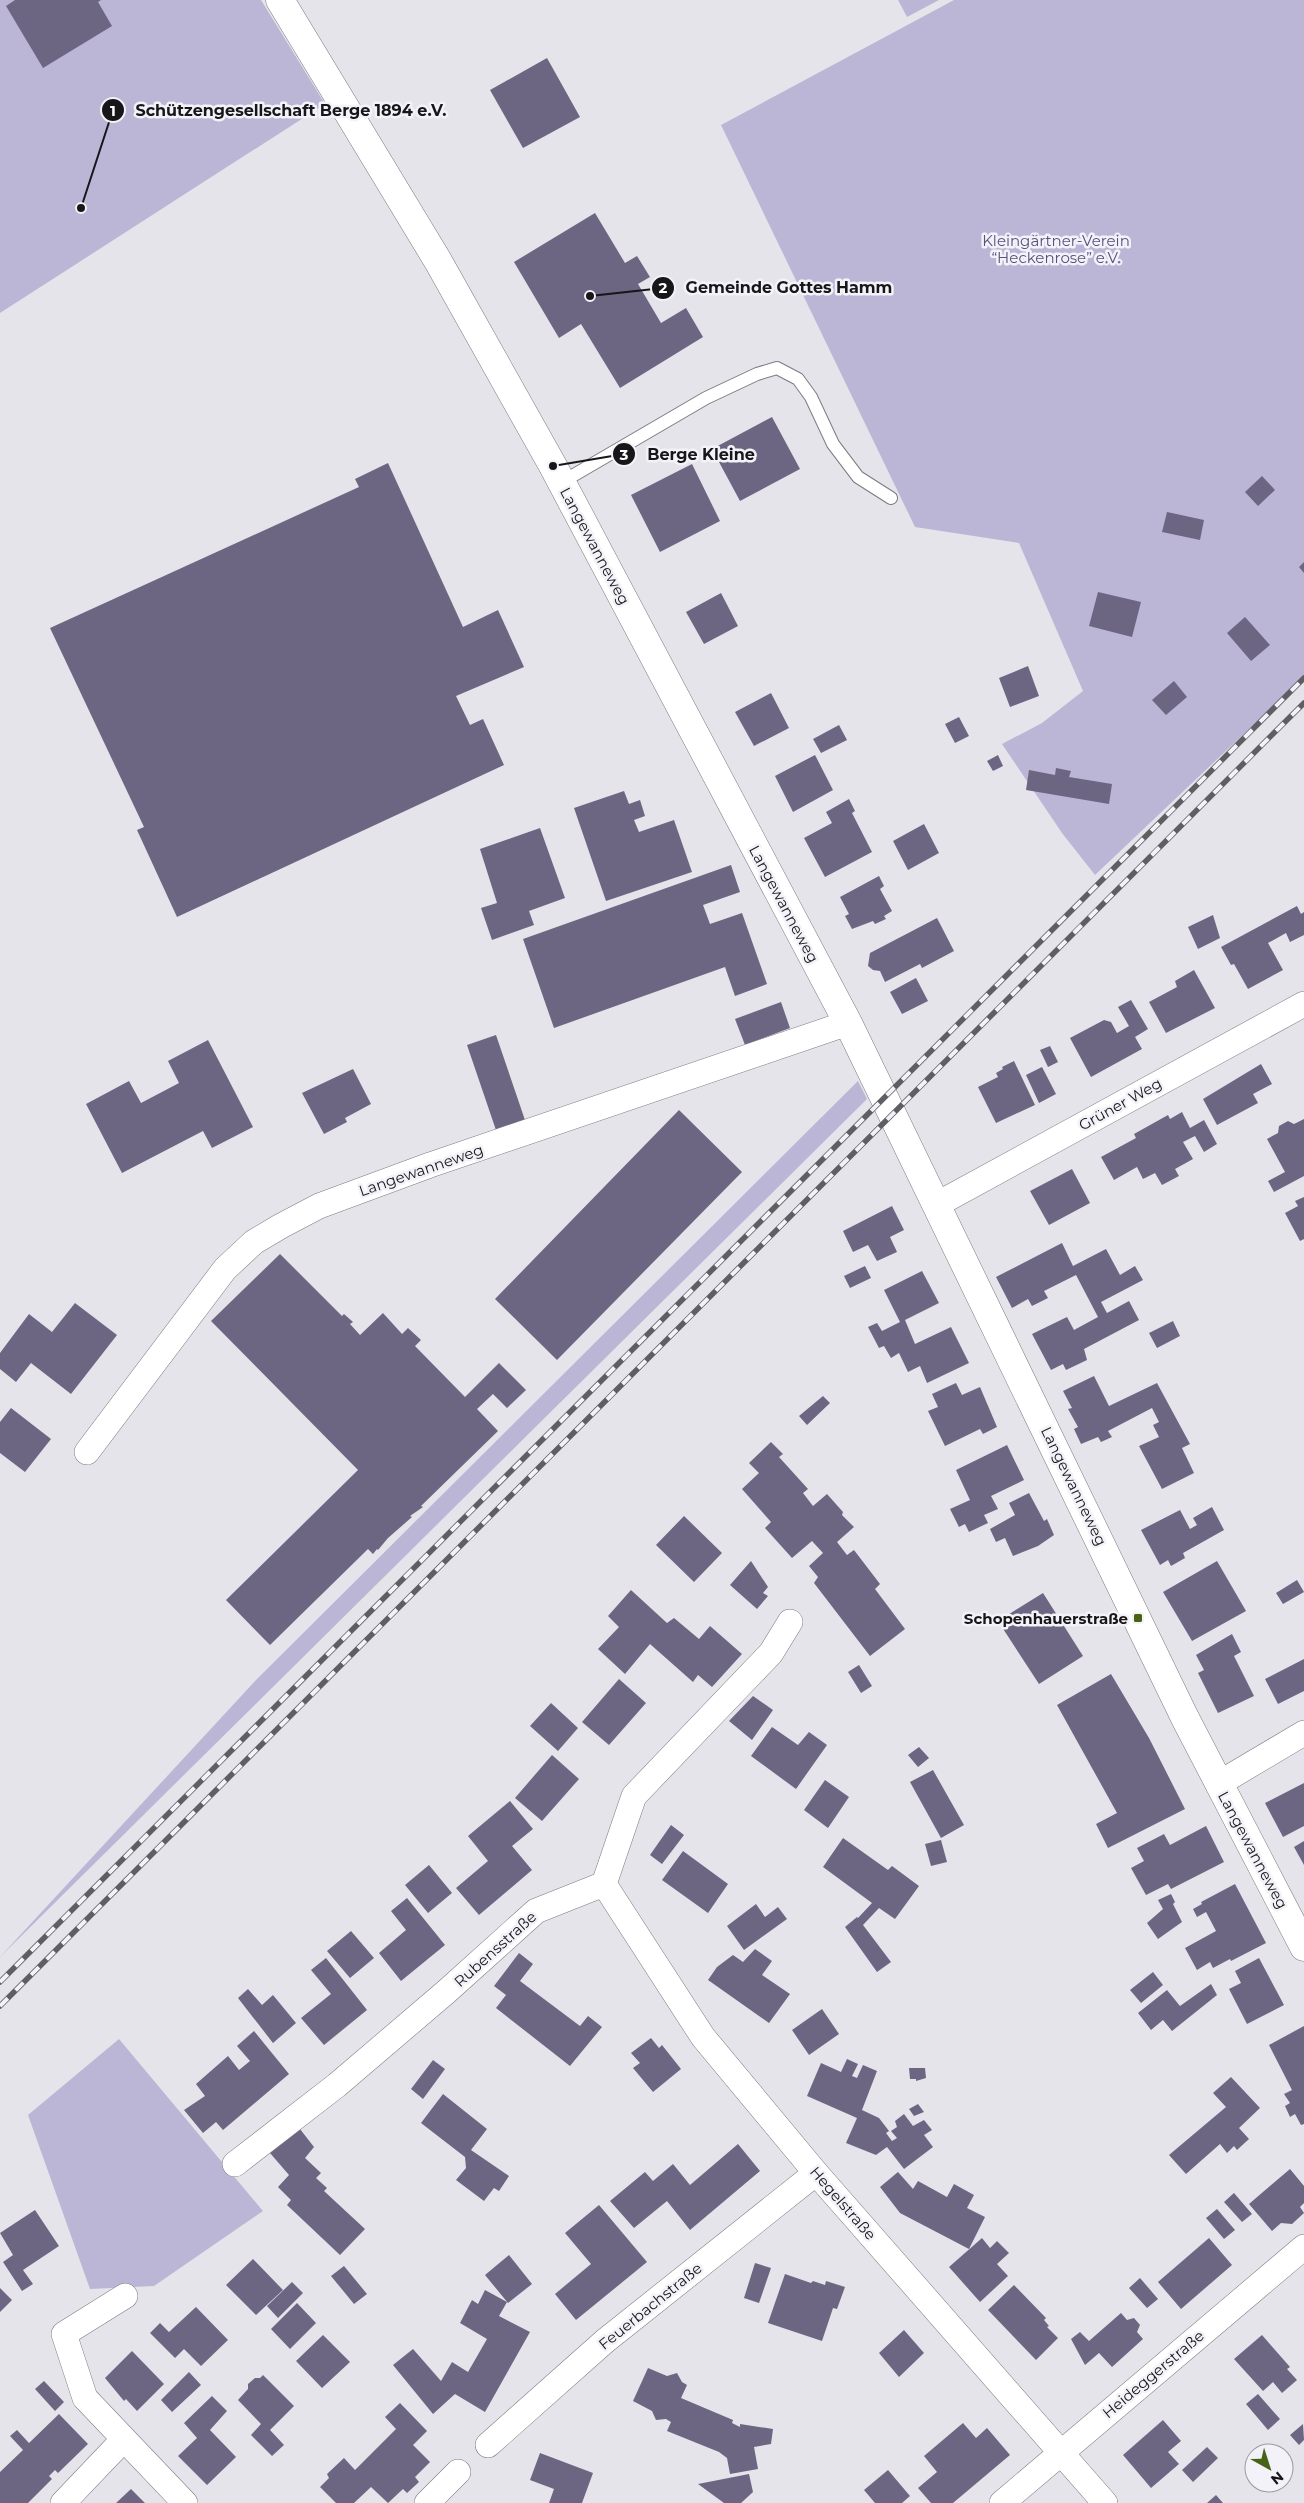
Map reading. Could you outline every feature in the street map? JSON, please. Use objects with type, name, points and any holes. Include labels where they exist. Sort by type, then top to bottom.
[{"type":"street","name":"Langewanneweg","points":[[280,0],[438,261],[562,482],[848,1023],[1218,1784],[1304,1947]]},
{"type":"street","name":"Grüner Weg","points":[[936,1205],[1302,1010]]},
{"type":"street","name":"Langewanneweg","points":[[87,1452],[224,1269],[254,1242],[281,1226],[319,1206],[430,1165],[848,1023]]},
{"type":"street","points":[[604,1884],[634,1796],[771,1653],[790,1622]]},
{"type":"street","points":[[1218,1784],[1304,1733]]},
{"type":"street","name":"Rubensstraße","points":[[235,2164],[337,2085],[446,1992],[536,1911],[604,1884]]},
{"type":"street","name":"Hegelstraße","points":[[604,1884],[703,2036],[816,2173],[1062,2451],[1105,2503]]},
{"type":"street","name":"Feuerbachstraße","points":[[488,2444],[605,2340],[816,2173]]},
{"type":"street","name":"Heideggerstraße","points":[[1002,2503],[1304,2246]]},
{"type":"street","points":[[125,2296],[64,2334],[85,2398],[185,2503]]},
{"type":"street","points":[[63,2503],[123,2440]]},
{"type":"street","points":[[427,2503],[458,2472]]},
{"type":"lane","points":[[562,482],[706,398],[757,374],[777,368],[798,379],[811,397],[833,444],[858,477],[890,498]]},
{"type":"green space","points":[[0,0],[261,0],[325,104],[0,313]]},
{"type":"green space","points":[[898,0],[939,0],[907,17]]},
{"type":"green space","name":"Kleingärtner-Verein “Heckenrose” e.V.","points":[[954,0],[1304,0],[1304,677],[1095,875],[1062,833],[1002,744],[1042,723],[1083,691],[1019,543],[915,527],[721,125]]},
{"type":"green space","points":[[858,1081],[867,1099],[0,1957],[256,1680]]},
{"type":"green space","points":[[119,2039],[263,2211],[154,2286],[90,2289],[28,2115]]},
{"type":"building","points":[[15,0],[101,0],[98,2],[112,26],[43,68],[6,6]]},
{"type":"building","points":[[547,58],[580,117],[523,148],[490,90]]},
{"type":"building","points":[[595,213],[625,263],[637,256],[650,277],[638,284],[661,323],[686,308],[703,337],[620,388],[581,324],[559,338],[514,262]]},
{"type":"building","points":[[772,417],[800,469],[740,501],[712,449]]},
{"type":"building","points":[[388,463],[463,627],[498,610],[524,667],[456,696],[470,725],[483,719],[504,765],[177,917],[137,830],[144,827],[50,628],[359,487],[355,479]]},
{"type":"building","points":[[692,464],[720,521],[660,552],[631,495]]},
{"type":"building","points":[[1262,476],[1275,490],[1258,506],[1245,492]]},
{"type":"building","points":[[1167,512],[1204,520],[1200,540],[1162,532]]},
{"type":"building","points":[[1304,562],[1304,573],[1299,567]]},
{"type":"building","points":[[1098,592],[1141,602],[1132,637],[1089,626]]},
{"type":"building","points":[[721,593],[738,626],[704,644],[686,612]]},
{"type":"building","points":[[1245,617],[1270,645],[1251,661],[1227,633]]},
{"type":"building","points":[[1028,666],[1039,696],[1010,707],[999,678]]},
{"type":"building","points":[[1174,681],[1187,697],[1166,715],[1152,700]]},
{"type":"building","points":[[771,693],[789,728],[754,746],[735,712]]},
{"type":"building","points":[[959,717],[969,736],[955,743],[945,724]]},
{"type":"building","points":[[839,725],[847,740],[821,753],[813,739]]},
{"type":"building","points":[[815,755],[833,790],[793,812],[775,776]]},
{"type":"building","points":[[998,755],[1003,766],[993,771],[987,761]]},
{"type":"building","points":[[1056,768],[1071,771],[1069,777],[1112,784],[1109,804],[1026,790],[1029,770],[1055,775]]},
{"type":"building","points":[[624,791],[629,804],[640,800],[645,816],[634,820],[639,832],[674,820],[692,872],[606,901],[574,808]]},
{"type":"building","points":[[849,799],[855,811],[852,813],[872,852],[825,877],[804,838],[832,823],[826,812]]},
{"type":"building","points":[[924,824],[939,853],[908,870],[893,841]]},
{"type":"building","points":[[540,828],[565,898],[529,911],[534,925],[492,940],[481,908],[497,903],[480,849]]},
{"type":"building","points":[[731,865],[740,892],[703,905],[710,924],[742,913],[767,984],[735,996],[725,967],[554,1028],[523,939]]},
{"type":"building","points":[[879,876],[884,886],[880,889],[892,911],[884,916],[886,919],[875,924],[873,921],[852,929],[845,916],[849,914],[840,897]]},
{"type":"building","points":[[1297,906],[1301,914],[1304,912],[1304,935],[1290,942],[1286,933],[1268,943],[1283,970],[1248,989],[1234,964],[1231,965],[1221,947]]},
{"type":"building","points":[[1213,915],[1220,938],[1198,949],[1188,927]]},
{"type":"building","points":[[937,918],[954,951],[922,968],[920,964],[885,982],[880,971],[873,970],[868,966],[870,953]]},
{"type":"building","points":[[1194,970],[1215,1008],[1166,1033],[1149,1002],[1177,987],[1175,981]]},
{"type":"building","points":[[916,978],[928,1001],[902,1014],[890,992]]},
{"type":"building","points":[[1131,1000],[1148,1029],[1135,1037],[1142,1049],[1091,1077],[1070,1038],[1104,1020],[1111,1022],[1117,1033],[1129,1026],[1118,1007]]},
{"type":"building","points":[[781,1002],[790,1028],[745,1045],[735,1019]]},
{"type":"building","points":[[496,1035],[527,1126],[498,1136],[467,1045]]},
{"type":"building","points":[[208,1040],[253,1127],[212,1148],[203,1131],[122,1173],[86,1104],[129,1081],[141,1103],[179,1083],[168,1061]]},
{"type":"building","points":[[1050,1046],[1058,1062],[1048,1067],[1040,1050]]},
{"type":"building","points":[[1014,1061],[1035,1105],[996,1123],[978,1087],[998,1077],[996,1073],[1003,1069],[1002,1067]]},
{"type":"building","points":[[1261,1064],[1272,1084],[1253,1094],[1258,1103],[1217,1125],[1203,1099]]},
{"type":"building","points":[[1042,1067],[1056,1094],[1039,1103],[1026,1075]]},
{"type":"building","points":[[353,1069],[371,1104],[345,1118],[347,1122],[324,1134],[302,1093]]},
{"type":"building","points":[[679,1110],[742,1172],[557,1360],[495,1299]]},
{"type":"building","points":[[1182,1112],[1190,1128],[1204,1120],[1217,1144],[1204,1152],[1195,1136],[1183,1142],[1193,1159],[1175,1169],[1179,1176],[1162,1185],[1155,1173],[1143,1179],[1137,1167],[1114,1180],[1101,1157],[1136,1138],[1134,1134],[1168,1115],[1170,1119]]},
{"type":"building","points":[[1304,1119],[1304,1176],[1274,1192],[1268,1181],[1285,1172],[1267,1139],[1278,1133],[1279,1126],[1288,1121],[1294,1124]]},
{"type":"building","points":[[1072,1169],[1090,1203],[1049,1225],[1030,1191]]},
{"type":"building","points":[[1304,1197],[1304,1239],[1300,1241],[1285,1213],[1298,1206],[1295,1201]]},
{"type":"building","points":[[892,1206],[904,1230],[890,1237],[897,1252],[877,1261],[868,1245],[853,1252],[843,1231]]},
{"type":"building","points":[[1062,1243],[1073,1266],[1106,1249],[1120,1275],[1135,1266],[1143,1280],[1101,1302],[1107,1313],[1129,1301],[1139,1320],[1084,1349],[1087,1360],[1066,1370],[1063,1364],[1051,1370],[1032,1334],[1067,1317],[1074,1330],[1098,1317],[1076,1275],[1044,1291],[1048,1298],[1032,1306],[1028,1299],[1012,1308],[996,1277]]},
{"type":"building","points":[[280,1254],[342,1316],[344,1314],[353,1322],[350,1324],[360,1335],[383,1313],[402,1334],[408,1328],[421,1340],[415,1346],[465,1397],[499,1363],[526,1390],[507,1408],[493,1394],[477,1409],[498,1431],[421,1506],[423,1507],[410,1516],[412,1517],[388,1538],[378,1550],[373,1554],[368,1549],[270,1645],[226,1600],[358,1470],[211,1321]]},
{"type":"building","points":[[865,1266],[871,1278],[850,1288],[844,1276]]},
{"type":"building","points":[[922,1271],[939,1303],[905,1320],[915,1344],[951,1327],[969,1363],[927,1383],[920,1366],[908,1372],[899,1353],[891,1358],[884,1346],[879,1348],[868,1327],[877,1323],[882,1331],[900,1322],[884,1290]]},
{"type":"building","points":[[75,1303],[117,1335],[71,1394],[31,1363],[16,1382],[0,1369],[0,1353],[29,1314],[52,1332]]},
{"type":"building","points":[[1173,1321],[1180,1336],[1157,1348],[1149,1333]]},
{"type":"building","points":[[1094,1376],[1109,1406],[1157,1383],[1190,1444],[1182,1448],[1194,1473],[1162,1489],[1139,1446],[1159,1437],[1153,1425],[1159,1422],[1152,1408],[1108,1431],[1112,1437],[1101,1442],[1098,1437],[1081,1444],[1074,1429],[1078,1427],[1068,1409],[1072,1408],[1063,1391]]},
{"type":"building","points":[[956,1383],[962,1395],[980,1387],[997,1427],[983,1434],[980,1429],[945,1446],[928,1411],[938,1407],[932,1394]]},
{"type":"building","points":[[823,1396],[830,1403],[807,1425],[799,1416]]},
{"type":"building","points":[[11,1408],[51,1439],[25,1472],[0,1453],[0,1422]]},
{"type":"building","points":[[771,1442],[783,1454],[779,1457],[808,1489],[803,1493],[813,1506],[827,1494],[843,1512],[842,1515],[854,1527],[837,1542],[847,1555],[854,1550],[880,1584],[875,1589],[905,1629],[870,1656],[814,1583],[818,1577],[809,1566],[823,1553],[812,1541],[792,1558],[765,1528],[771,1522],[742,1489],[759,1473],[749,1463]]},
{"type":"building","points":[[1007,1445],[1024,1480],[991,1496],[998,1509],[984,1515],[988,1523],[969,1532],[965,1524],[959,1527],[950,1509],[970,1500],[956,1470]]},
{"type":"building","points":[[1029,1493],[1044,1521],[1047,1519],[1054,1535],[1038,1546],[1013,1556],[1005,1538],[996,1542],[990,1529],[1015,1515],[1009,1503]]},
{"type":"building","points":[[1212,1507],[1224,1530],[1183,1553],[1185,1558],[1171,1566],[1168,1560],[1160,1565],[1141,1530],[1180,1510],[1190,1529],[1197,1525],[1193,1518]]},
{"type":"building","points":[[684,1516],[722,1553],[694,1582],[656,1545]]},
{"type":"building","points":[[751,1561],[768,1587],[763,1593],[768,1596],[757,1609],[730,1585]]},
{"type":"building","points":[[1217,1561],[1246,1611],[1192,1641],[1163,1592]]},
{"type":"building","points":[[1297,1580],[1304,1592],[1283,1604],[1276,1593]]},
{"type":"building","points":[[631,1590],[667,1623],[674,1618],[699,1639],[710,1626],[742,1654],[712,1687],[698,1675],[693,1682],[650,1644],[625,1674],[598,1649],[619,1627],[608,1616]]},
{"type":"building","points":[[1043,1593],[1083,1656],[1039,1684],[998,1621]]},
{"type":"building","points":[[1232,1634],[1241,1652],[1234,1656],[1254,1696],[1218,1713],[1198,1673],[1204,1670],[1196,1655]]},
{"type":"building","points":[[1304,1659],[1304,1691],[1278,1704],[1265,1679]]},
{"type":"building","points":[[859,1665],[872,1686],[861,1693],[848,1672]]},
{"type":"building","points":[[1111,1674],[1149,1738],[1185,1809],[1108,1848],[1096,1824],[1117,1813],[1057,1705]]},
{"type":"building","points":[[619,1679],[646,1703],[609,1745],[582,1722]]},
{"type":"building","points":[[753,1696],[773,1710],[752,1740],[729,1721]]},
{"type":"building","points":[[551,1703],[578,1728],[558,1751],[530,1726]]},
{"type":"building","points":[[772,1727],[798,1745],[809,1732],[827,1745],[796,1789],[751,1756]]},
{"type":"building","points":[[919,1747],[929,1758],[918,1767],[908,1755]]},
{"type":"building","points":[[552,1755],[579,1779],[542,1821],[515,1798]]},
{"type":"building","points":[[933,1770],[964,1825],[941,1838],[910,1782]]},
{"type":"building","points":[[825,1780],[849,1797],[828,1828],[804,1810]]},
{"type":"building","points":[[1304,1783],[1304,1826],[1283,1837],[1265,1803]]},
{"type":"building","points":[[510,1801],[533,1829],[512,1846],[532,1870],[479,1915],[456,1888],[488,1861],[468,1836]]},
{"type":"building","points":[[671,1825],[684,1835],[662,1864],[650,1855]]},
{"type":"building","points":[[1206,1826],[1224,1862],[1171,1889],[1168,1884],[1146,1895],[1131,1868],[1144,1861],[1137,1848],[1164,1834],[1170,1845]]},
{"type":"building","points":[[843,1838],[888,1870],[892,1866],[919,1886],[895,1919],[879,1908],[863,1925],[891,1962],[877,1972],[845,1927],[858,1918],[872,1903],[823,1867]]},
{"type":"building","points":[[941,1840],[947,1862],[931,1866],[925,1844]]},
{"type":"building","points":[[1304,1841],[1304,1865],[1294,1847]]},
{"type":"building","points":[[683,1851],[728,1884],[708,1913],[662,1880]]},
{"type":"building","points":[[429,1865],[452,1893],[428,1913],[405,1885]]},
{"type":"building","points":[[1235,1884],[1266,1943],[1231,1961],[1230,1959],[1213,1968],[1210,1962],[1197,1970],[1185,1948],[1216,1931],[1206,1912],[1197,1917],[1193,1909],[1202,1904],[1201,1902]]},
{"type":"building","points":[[1171,1894],[1175,1902],[1173,1904],[1182,1922],[1158,1939],[1147,1923],[1163,1909],[1158,1900]]},
{"type":"building","points":[[407,1898],[445,1945],[401,1981],[379,1953],[406,1930],[391,1911]]},
{"type":"building","points":[[756,1904],[765,1917],[778,1907],[787,1919],[744,1950],[727,1926]]},
{"type":"building","points":[[351,1931],[374,1958],[350,1978],[327,1951]]},
{"type":"building","points":[[755,1949],[772,1961],[762,1975],[790,1994],[769,2023],[708,1980],[717,1967],[733,1955],[743,1962]]},
{"type":"building","points":[[519,1953],[533,1964],[520,1981],[580,2026],[588,2016],[602,2027],[570,2066],[496,2008],[506,1995],[494,1986]]},
{"type":"building","points":[[326,1958],[367,2010],[324,2045],[301,2018],[331,1994],[311,1970]]},
{"type":"building","points":[[1259,1958],[1284,2005],[1247,2024],[1229,1989],[1241,1983],[1235,1971]]},
{"type":"building","points":[[1153,1972],[1163,1985],[1141,2003],[1130,1990]]},
{"type":"building","points":[[1211,1984],[1217,1995],[1172,2031],[1163,2020],[1151,2030],[1138,2013],[1167,1990],[1180,2006]]},
{"type":"building","points":[[248,1989],[262,2005],[273,1995],[296,2023],[273,2043],[238,1998]]},
{"type":"building","points":[[822,2009],[839,2034],[809,2055],[792,2030]]},
{"type":"building","points":[[1304,2026],[1304,2124],[1301,2125],[1295,2114],[1290,2117],[1285,2106],[1290,2103],[1284,2094],[1292,2090],[1269,2045]]},
{"type":"building","points":[[254,2031],[289,2074],[223,2130],[216,2122],[203,2133],[184,2110],[205,2096],[196,2084],[228,2056],[239,2070],[250,2061],[237,2046]]},
{"type":"building","points":[[651,2038],[659,2048],[662,2045],[681,2069],[653,2092],[633,2068],[640,2063],[631,2053]]},
{"type":"building","points":[[847,2059],[858,2064],[852,2076],[857,2078],[863,2065],[877,2071],[862,2110],[879,2118],[889,2131],[886,2133],[892,2141],[897,2138],[891,2131],[897,2127],[895,2121],[904,2114],[913,2126],[924,2120],[932,2130],[924,2135],[933,2147],[904,2169],[887,2147],[876,2155],[846,2143],[857,2118],[807,2096],[821,2063],[841,2072]]},
{"type":"building","points":[[433,2060],[445,2069],[423,2099],[411,2089]]},
{"type":"building","points":[[909,2068],[925,2068],[926,2078],[916,2081],[916,2079],[910,2079]]},
{"type":"building","points":[[1231,2077],[1260,2108],[1239,2128],[1249,2139],[1237,2150],[1234,2146],[1227,2153],[1220,2144],[1186,2174],[1169,2155],[1226,2107],[1213,2093]]},
{"type":"building","points":[[443,2094],[487,2129],[471,2150],[509,2176],[499,2191],[494,2188],[484,2201],[456,2180],[466,2168],[465,2157],[421,2123]]},
{"type":"building","points":[[918,2104],[924,2112],[914,2116],[909,2109]]},
{"type":"building","points":[[300,2129],[314,2147],[305,2158],[321,2173],[316,2178],[327,2188],[324,2191],[365,2229],[340,2255],[287,2205],[291,2200],[278,2187],[289,2175],[270,2153]]},
{"type":"building","points":[[738,2144],[760,2171],[690,2230],[667,2201],[634,2228],[610,2201],[645,2172],[653,2181],[673,2164],[690,2185]]},
{"type":"building","points":[[1290,2169],[1304,2186],[1304,2203],[1300,2207],[1304,2213],[1292,2224],[1281,2223],[1272,2231],[1249,2204]]},
{"type":"building","points":[[898,2172],[913,2189],[918,2181],[947,2197],[954,2184],[974,2195],[967,2208],[985,2217],[969,2249],[900,2213],[880,2187]]},
{"type":"building","points":[[1234,2193],[1252,2214],[1242,2222],[1224,2202]]},
{"type":"building","points":[[599,2205],[647,2262],[576,2320],[555,2294],[591,2264],[565,2233]]},
{"type":"building","points":[[1217,2209],[1235,2230],[1224,2239],[1206,2218]]},
{"type":"building","points":[[35,2210],[59,2246],[23,2270],[33,2284],[22,2291],[3,2262],[13,2255],[0,2233]]},
{"type":"building","points":[[982,2238],[990,2248],[997,2241],[1009,2253],[997,2264],[1008,2276],[980,2302],[949,2267]]},
{"type":"building","points":[[1209,2238],[1232,2265],[1181,2309],[1158,2282]]},
{"type":"building","points":[[509,2255],[532,2284],[508,2303],[485,2275]]},
{"type":"building","points":[[253,2259],[283,2290],[256,2315],[226,2285]]},
{"type":"building","points":[[755,2263],[771,2268],[759,2303],[744,2298]]},
{"type":"building","points":[[344,2266],[367,2294],[354,2304],[331,2276]]},
{"type":"building","points":[[785,2274],[811,2283],[813,2281],[825,2285],[826,2281],[845,2287],[837,2309],[833,2308],[822,2341],[768,2323]]},
{"type":"building","points":[[1140,2278],[1158,2299],[1147,2308],[1129,2288]]},
{"type":"building","points":[[292,2282],[303,2293],[278,2318],[267,2306]]},
{"type":"building","points":[[1014,2285],[1046,2318],[1044,2320],[1049,2326],[1047,2327],[1058,2338],[1036,2360],[988,2310]]},
{"type":"building","points":[[0,2288],[12,2300],[0,2312]]},
{"type":"building","points":[[485,2290],[507,2302],[499,2316],[530,2332],[485,2412],[455,2394],[433,2414],[393,2365],[413,2349],[441,2381],[452,2362],[468,2372],[487,2339],[460,2323],[472,2300],[478,2304]]},
{"type":"building","points":[[297,2303],[316,2323],[290,2349],[271,2329]]},
{"type":"building","points":[[196,2307],[228,2340],[201,2366],[184,2349],[175,2358],[150,2333],[160,2323],[169,2332]]},
{"type":"building","points":[[1121,2313],[1127,2320],[1134,2318],[1140,2325],[1137,2332],[1143,2339],[1112,2367],[1099,2353],[1085,2365],[1071,2339],[1080,2332],[1089,2341]]},
{"type":"building","points":[[904,2330],[924,2353],[899,2377],[879,2353]]},
{"type":"building","points":[[323,2335],[350,2362],[322,2388],[296,2361]]},
{"type":"building","points":[[1262,2335],[1290,2367],[1287,2369],[1297,2380],[1282,2393],[1273,2382],[1263,2391],[1234,2359]]},
{"type":"building","points":[[132,2351],[164,2384],[137,2411],[126,2399],[124,2401],[105,2378]]},
{"type":"building","points":[[648,2368],[667,2376],[677,2373],[682,2382],[687,2385],[681,2398],[733,2420],[732,2423],[740,2427],[740,2424],[773,2429],[771,2444],[754,2447],[758,2469],[730,2474],[727,2458],[719,2452],[667,2431],[671,2422],[666,2419],[656,2420],[652,2411],[633,2401]]},
{"type":"building","points":[[189,2372],[201,2385],[172,2412],[161,2400]]},
{"type":"building","points":[[263,2375],[294,2406],[270,2430],[284,2445],[272,2456],[251,2435],[261,2424],[238,2400],[248,2389],[248,2384],[255,2378],[260,2378]]},
{"type":"building","points":[[44,2381],[64,2402],[55,2411],[35,2389]]},
{"type":"building","points":[[1258,2394],[1280,2419],[1268,2430],[1246,2404]]},
{"type":"building","points":[[212,2396],[227,2411],[210,2430],[236,2457],[207,2485],[178,2456],[197,2438],[184,2423]]},
{"type":"building","points":[[400,2403],[427,2431],[413,2445],[430,2462],[415,2477],[419,2482],[407,2493],[403,2489],[388,2503],[371,2487],[354,2503],[336,2503],[320,2487],[329,2478],[327,2474],[344,2458],[355,2470],[396,2429],[385,2417]]},
{"type":"building","points":[[59,2414],[88,2444],[58,2473],[55,2470],[49,2476],[52,2479],[28,2503],[0,2503],[0,2472],[23,2450],[10,2436],[17,2430],[29,2443]]},
{"type":"building","points":[[1163,2420],[1181,2441],[1168,2452],[1179,2464],[1151,2488],[1123,2455]]},
{"type":"building","points":[[963,2423],[976,2438],[987,2428],[1010,2455],[953,2503],[931,2503],[918,2488],[937,2472],[924,2456]]},
{"type":"building","points":[[1303,2424],[1304,2440],[1299,2445],[1290,2435]]},
{"type":"building","points":[[1207,2447],[1218,2458],[1193,2482],[1182,2470]]},
{"type":"building","points":[[540,2453],[593,2473],[582,2503],[549,2503],[554,2489],[530,2480]]},
{"type":"building","points":[[888,2470],[910,2496],[902,2503],[875,2503],[864,2490]]},
{"type":"building","points":[[749,2474],[753,2492],[741,2503],[724,2503],[698,2484]]},
{"type":"building","points":[[131,2489],[145,2503],[116,2503]]},
{"type":"building","points":[[1216,2495],[1223,2503],[1207,2503]]},
{"type":"railway","points":[[0,1982],[1304,678]]},
{"type":"railway","points":[[0,2006],[1304,703]]},
{"type":"place","name":"Schützengesellschaft Berge 1894 e.V.","points":[[81,208]]},
{"type":"place","name":"Gemeinde Gottes Hamm","points":[[590,296]]},
{"type":"place","name":"Berge Kleine","points":[[553,466]]},
{"type":"place","name":"Schopenhauerstraße","points":[[1138,1618]]}]
